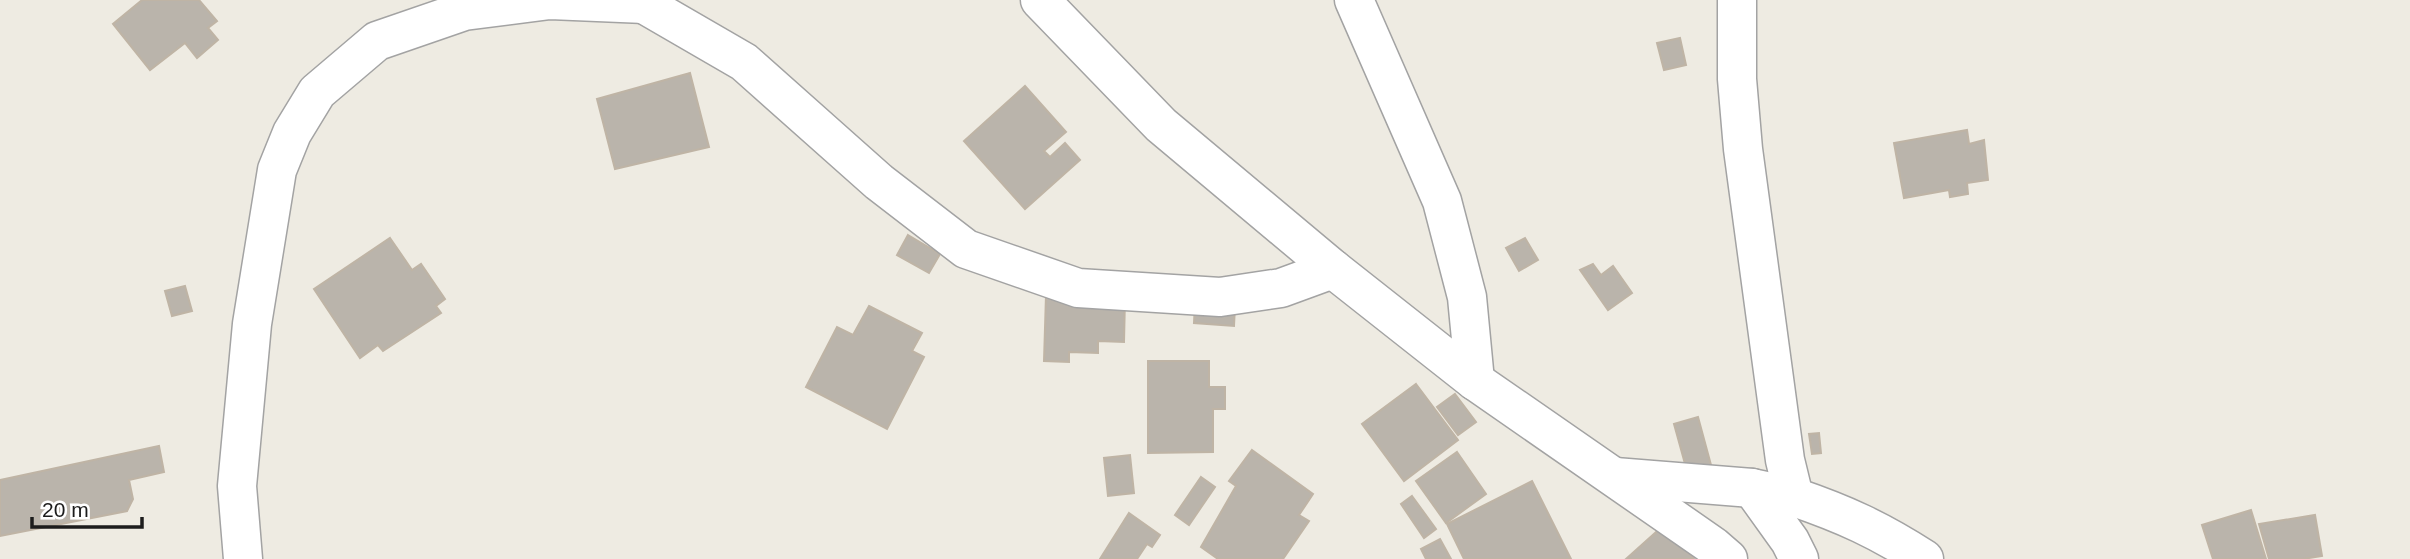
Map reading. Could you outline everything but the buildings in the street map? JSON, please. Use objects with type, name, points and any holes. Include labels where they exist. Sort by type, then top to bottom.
[{"type":"street","points":[[243,559],[237,486],[256,299],[277,170],[292,133],[317,92],[377,41],[464,12],[550,0],[641,2],[744,62],[880,182],[966,249],[1078,288],[1220,296],[1281,288],[1333,269]]},
{"type":"street","points":[[1040,0],[1161,125],[1333,269],[1475,381],[1728,559]]},
{"type":"street","points":[[1354,0],[1442,201],[1467,297],[1475,381]]},
{"type":"street","points":[[1737,0],[1737,79],[1743,149],[1785,460],[1794,497]]},
{"type":"street","points":[[1615,477],[1752,488],[1794,497],[1834,510],[1884,533],[1924,559]]},
{"type":"street","points":[[1752,488],[1790,541],[1798,559]]}]
